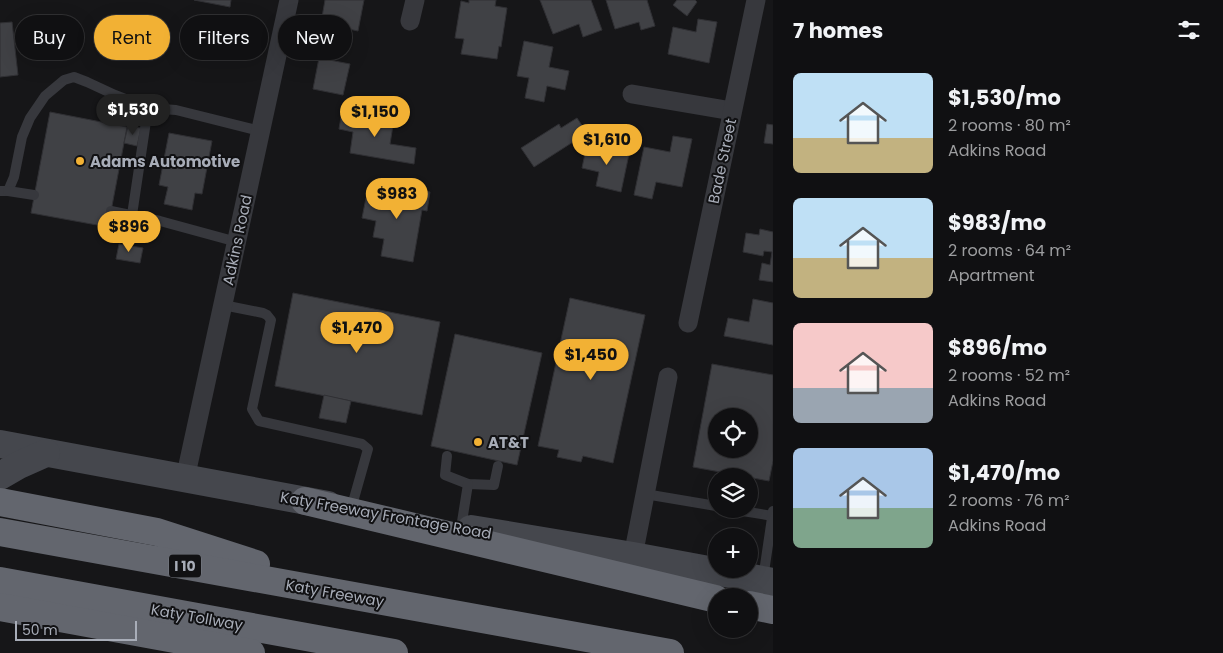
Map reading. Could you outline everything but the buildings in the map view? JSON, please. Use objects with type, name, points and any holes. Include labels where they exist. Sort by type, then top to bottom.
[{"type":"highway","points":[[305,501],[708,596]]},
{"type":"highway","points":[[10,504],[157,532],[355,597]]},
{"type":"highway","name":"Katy Freeway","points":[[7,533],[670,653]]},
{"type":"highway","name":"Katy Tollway","points":[[2,594],[251,653]]},
{"type":"highway","name":"Katy Tollway","points":[[2,594],[394,653]]},
{"type":"highway","points":[[758,607],[773,610]]},
{"type":"main road","name":"Katy Freeway Frontage Road","points":[[0,444],[305,501],[768,581]]},
{"type":"main road","points":[[0,476],[46,453]]},
{"type":"street","name":"Adkins Road","points":[[185,479],[289,0]]},
{"type":"street","points":[[410,21],[415,0]]},
{"type":"street","name":"Bade Street","points":[[688,323],[756,0]]},
{"type":"street","points":[[632,94],[732,111]]},
{"type":"street","points":[[632,556],[668,377]]},
{"type":"lane","points":[[34,196],[4,191],[14,177],[22,137],[30,118],[45,96],[64,80],[74,77],[148,108],[176,110],[260,131]]},
{"type":"lane","points":[[132,216],[148,108]]},
{"type":"lane","points":[[111,211],[160,221],[237,242]]},
{"type":"lane","points":[[223,305],[263,313],[271,320],[252,409],[259,421],[362,444],[368,449],[351,509]]},
{"type":"lane","points":[[447,456],[445,475],[468,484],[494,486],[498,466]]},
{"type":"lane","points":[[461,528],[468,484]]},
{"type":"lane","points":[[645,494],[708,505]]},
{"type":"lane","points":[[768,581],[773,511]]},
{"type":"lane","points":[[758,514],[773,516]]},
{"type":"place","name":"Adams Automotive","points":[[80,161]]},
{"type":"place","name":"AT&T","points":[[478,442]]}]
